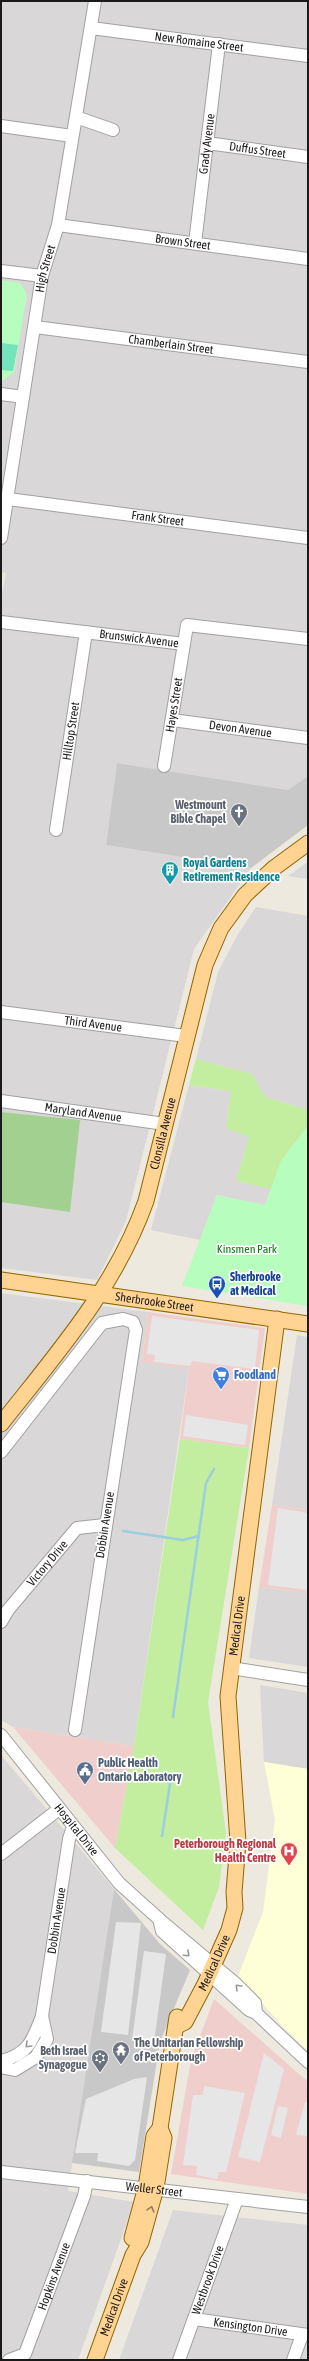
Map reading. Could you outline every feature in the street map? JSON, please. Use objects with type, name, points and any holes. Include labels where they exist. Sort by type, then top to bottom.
[{"type":"main road","name":"Clonsilla Avenue","points":[[1,1424],[101,1294],[134,1234],[146,1201],[186,1036],[205,965],[221,928],[245,896],[274,868],[308,843]]},
{"type":"main road","name":"Sherbrooke Street","points":[[1,1280],[308,1324]]},
{"type":"main road","name":"Medical Drive","points":[[95,2360],[133,2255],[131,2239],[151,2188],[154,2136],[160,2128],[177,2026],[176,2019],[207,1966],[227,1906],[234,1892],[238,1842],[228,1696],[273,1361],[278,1356],[280,1320]]},
{"type":"street","name":"High Street","points":[[1,538],[6,492],[42,276],[58,225],[95,1]]},
{"type":"street","name":"New Romaine Street","points":[[91,28],[308,56]]},
{"type":"street","name":"Grady Avenue","points":[[194,243],[219,44]]},
{"type":"street","points":[[76,117],[113,130]]},
{"type":"street","points":[[1,126],[72,136]]},
{"type":"street","name":"Duffus Street","points":[[207,143],[308,157]]},
{"type":"street","name":"Brown Street","points":[[58,225],[308,259]]},
{"type":"street","points":[[1,271],[42,276]]},
{"type":"street","name":"Chamberlain Street","points":[[34,327],[308,362]]},
{"type":"street","points":[[1,394],[23,397]]},
{"type":"street","name":"Frank Street","points":[[6,492],[308,538]]},
{"type":"street","name":"Brunswick Avenue","points":[[1,622],[184,644],[187,625],[308,639]]},
{"type":"street","name":"Hilltop Street","points":[[56,830],[86,632]]},
{"type":"street","name":"Hayes Street","points":[[164,766],[184,644]]},
{"type":"street","name":"Devon Avenue","points":[[172,720],[308,738]]},
{"type":"street","name":"Third Avenue","points":[[1,1012],[186,1036]]},
{"type":"street","name":"Maryland Avenue","points":[[1,1101],[165,1124]]},
{"type":"street","name":"Dobbin Avenue","points":[[1,1452],[102,1323],[122,1319],[133,1322],[136,1330],[105,1525],[75,1730]]},
{"type":"street","name":"Victory Drive","points":[[1,1622],[77,1528],[105,1525]]},
{"type":"street","points":[[231,1668],[308,1680]]},
{"type":"street","name":"Hospital Drive","points":[[1,1735],[119,1883],[159,1919],[249,2010],[256,2013],[308,2062]]},
{"type":"street","points":[[1,1854],[60,1809]]},
{"type":"street","name":"Dobbin Avenue","points":[[1,2061],[15,2058],[33,2041],[42,2016],[69,1839],[73,1827]]},
{"type":"street","name":"Dobbin Avenue","points":[[1,2067],[15,2070],[36,2057],[47,2039],[42,2016]]},
{"type":"street","name":"Weller Street","points":[[1,2172],[308,2207]]},
{"type":"street","name":"Hopkins Avenue","points":[[9,2360],[25,2354],[84,2196],[87,2181]]},
{"type":"street","name":"Westbrook Drive","points":[[179,2360],[237,2199]]},
{"type":"street","name":"Kensington Drive","points":[[194,2319],[305,2335]]},
{"type":"street","points":[[293,2360],[305,2335]]},
{"type":"shaded area","points":[[1,1],[308,1],[308,776],[288,790],[117,763],[106,845],[251,868],[194,949],[126,1221],[97,1280],[1,1268],[1,599],[6,573],[1,572]]},
{"type":"shaded area","points":[[117,763],[288,790],[308,776],[308,825],[251,868],[106,845]]},
{"type":"shaded area","points":[[308,862],[308,879],[288,876]]},
{"type":"shaded area","points":[[256,907],[308,916],[308,1110],[265,1097],[252,1074],[196,1059],[218,972],[238,934]]},
{"type":"shaded area","points":[[189,1085],[231,1091],[226,1128],[249,1137],[236,1181],[271,1189],[265,1205],[217,1195],[200,1240],[151,1230]]},
{"type":"shaded area","points":[[1,1293],[148,1312],[142,1362],[189,1368],[134,1746],[13,1727],[1,1720]]},
{"type":"shaded area","points":[[148,1312],[265,1328],[249,1448],[180,1439],[189,1369],[142,1362]]},
{"type":"shaded area","points":[[152,1316],[259,1330],[255,1369],[192,1361],[191,1366],[154,1362],[155,1355],[147,1354]]},
{"type":"shaded area","points":[[297,1335],[308,1337],[308,1510],[272,1505]]},
{"type":"shaded area","points":[[186,1415],[248,1425],[245,1445],[183,1436]]},
{"type":"shaded area","points":[[272,1505],[308,1510],[308,1593],[259,1587]]},
{"type":"shaded area","points":[[278,1508],[308,1513],[308,1590],[268,1585]]},
{"type":"shaded area","points":[[259,1587],[308,1593],[308,1667],[249,1658]]},
{"type":"shaded area","points":[[260,1685],[308,1693],[308,1769],[264,1762]]},
{"type":"shaded area","points":[[13,1727],[134,1746],[115,1848]]},
{"type":"shaded area","points":[[1,1755],[114,1889],[68,2191],[134,2202],[78,2360],[1,2360]]},
{"type":"shaded area","name":"Peterborough Regional Health Centre","points":[[264,1762],[308,1769],[308,2051],[284,2028],[238,1976],[263,1912],[275,1820]]},
{"type":"shaded area","points":[[114,1889],[160,1944],[190,1970],[160,2042],[139,2172],[72,2163]]},
{"type":"shaded area","points":[[116,1922],[141,1923],[128,2035],[101,2032]]},
{"type":"shaded area","points":[[144,1951],[166,1954],[154,2043],[132,2040]]},
{"type":"shaded area","points":[[214,1999],[308,2082],[308,2194],[171,2174],[191,2060]]},
{"type":"shaded area","points":[[264,2053],[284,2069],[260,2162],[238,2157]]},
{"type":"shaded area","points":[[147,2077],[135,2160],[129,2166],[97,2161],[98,2153],[75,2153],[86,2099],[134,2079]]},
{"type":"shaded area","points":[[204,2086],[245,2093],[226,2172],[219,2172],[217,2179],[196,2175],[197,2166],[183,2165],[193,2095],[203,2095]]},
{"type":"shaded area","points":[[305,2102],[308,2103],[308,2136],[296,2135]]},
{"type":"shaded area","points":[[278,2106],[288,2108],[281,2138],[271,2135]]},
{"type":"shaded area","points":[[173,2210],[308,2225],[308,2360],[119,2360]]},
{"type":"green space","points":[[1,280],[20,283],[27,294],[14,372],[4,380],[1,380]]},
{"type":"green space","points":[[1,343],[18,345],[13,371],[1,370]]},
{"type":"green space","points":[[196,1059],[252,1074],[265,1097],[308,1110],[308,1126],[281,1161],[271,1189],[236,1181],[249,1137],[226,1128],[231,1091],[189,1085]]},
{"type":"green space","points":[[1,1112],[80,1120],[70,1212],[1,1202]]},
{"type":"green space","name":"Kinsmen Park","points":[[308,1126],[308,1306],[182,1286],[217,1195],[265,1205],[281,1161]]},
{"type":"green space","points":[[180,1439],[249,1448],[208,1702],[226,1833],[219,1887],[203,1930],[115,1848],[134,1746]]},
{"type":"waterway","points":[[173,1717],[206,1483],[214,1469]]},
{"type":"waterway","points":[[123,1531],[183,1540],[199,1536]]},
{"type":"waterway","points":[[162,1836],[171,1777]]},
{"type":"place","name":"Westmount Bible Chapel","points":[[239,827]]},
{"type":"place","name":"Royal Gardens Retirement Residence","points":[[170,885]]},
{"type":"place","name":"Sherbrooke at Medical","points":[[217,1299]]},
{"type":"place","name":"Foodland","points":[[221,1390]]},
{"type":"place","name":"Public Health Ontario Laboratory","points":[[85,1785]]},
{"type":"place","name":"Peterborough Regional Health Centre","points":[[289,1866]]},
{"type":"place","name":"The Unitarian Fellowship of Peterborough","points":[[121,2065]]},
{"type":"place","name":"Beth Israel Synagogue","points":[[100,2073]]}]
